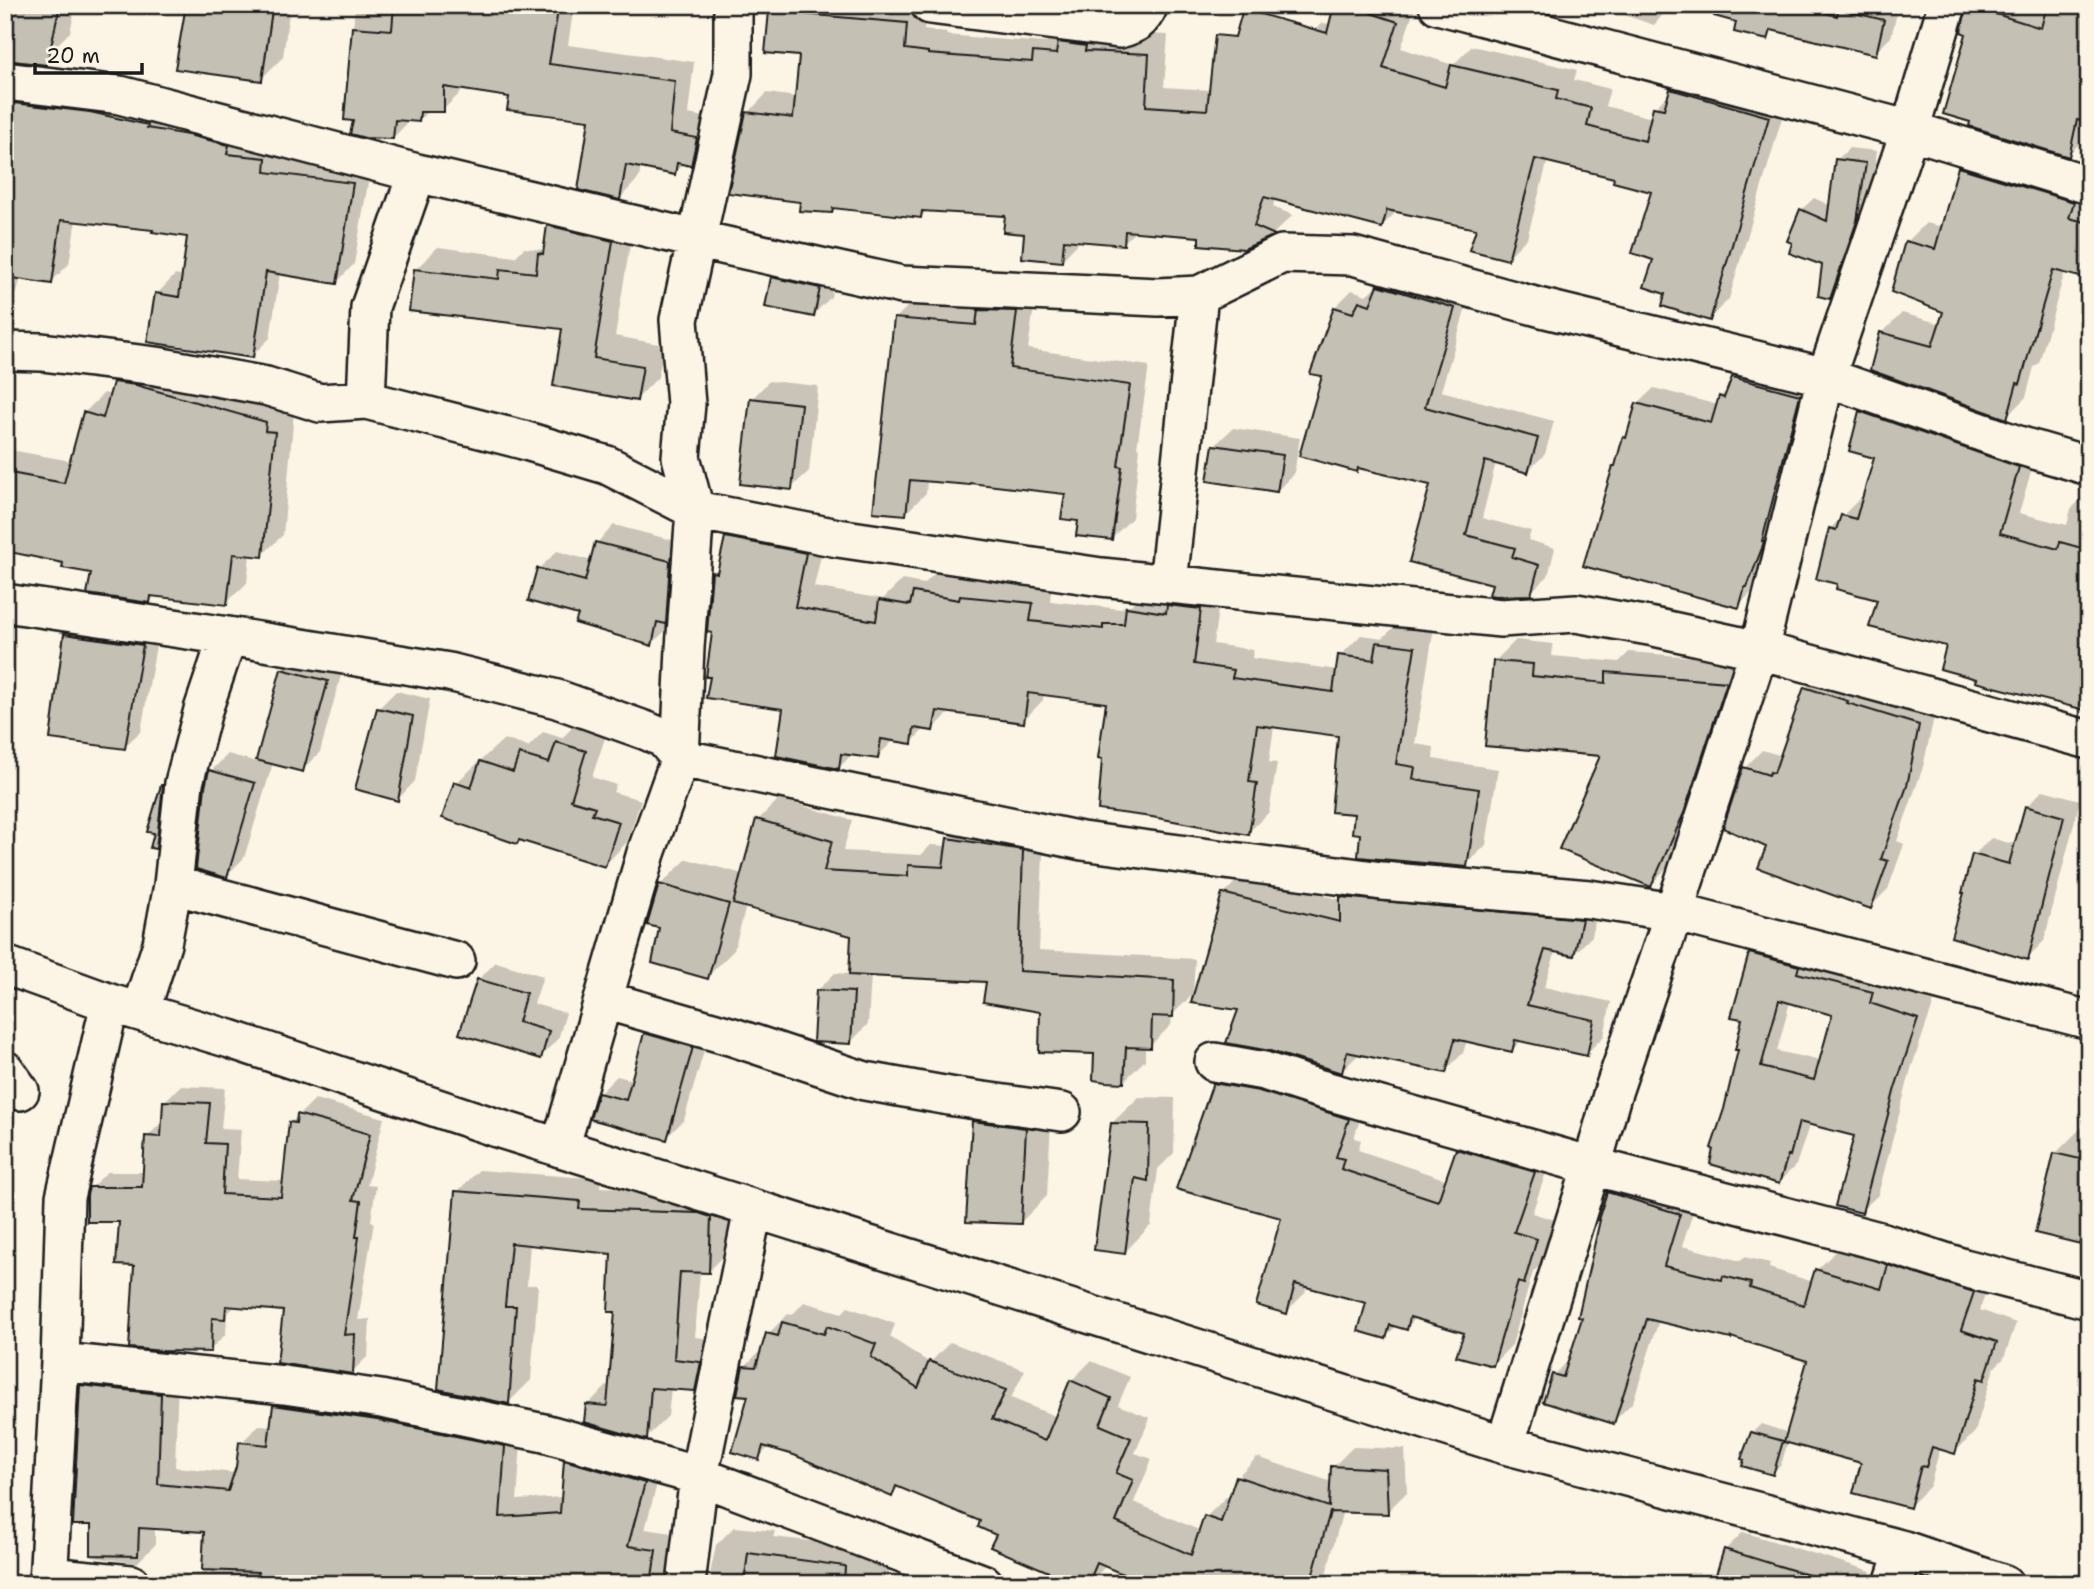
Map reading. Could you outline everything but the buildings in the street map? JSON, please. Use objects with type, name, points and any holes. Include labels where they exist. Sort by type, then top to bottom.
[{"type":"street","points":[[560,1148],[646,853],[680,758],[695,510],[681,457],[685,404],[680,320],[695,239],[733,74],[733,5]]},
{"type":"street","points":[[930,5],[1119,29],[1134,25],[1144,16],[1149,5]]},
{"type":"street","points":[[1438,5],[1910,130],[2089,184]]},
{"type":"street","points":[[1505,1445],[1612,1095],[1759,650],[1826,377],[1910,130],[1947,5]]},
{"type":"street","points":[[5,81],[120,95],[417,173],[902,285],[1158,297],[1199,295],[1282,254],[1353,256],[1542,308],[1826,377],[2018,445],[2089,466]]},
{"type":"street","points":[[366,400],[370,307],[417,173]]},
{"type":"street","points":[[1168,583],[1199,295]]},
{"type":"street","points":[[5,351],[42,352],[156,366],[266,386],[320,403],[366,400],[523,440],[607,465],[695,510],[838,538],[1101,577],[1501,618],[1576,614],[1649,626],[1759,650],[2089,740]]},
{"type":"street","points":[[5,603],[228,636],[449,673],[557,699],[663,738],[680,758],[1082,841],[1382,881],[1589,899],[1674,912],[2089,1020]]},
{"type":"street","points":[[131,1584],[48,1580],[61,1362],[65,1197],[125,1008],[162,944],[173,885],[184,783],[203,710],[228,636]]},
{"type":"street","points":[[173,885],[456,961]]},
{"type":"street","points":[[5,965],[125,1008],[230,1039],[753,1210],[1505,1445],[1899,1567],[2004,1584]]},
{"type":"street","points":[[604,1000],[733,1037],[865,1081],[1062,1112]]},
{"type":"street","points":[[1213,1062],[1264,1071],[1592,1166],[1883,1242],[1964,1268],[2089,1300]]},
{"type":"street","points":[[686,1584],[699,1476],[753,1210]]},
{"type":"street","points":[[61,1362],[284,1385],[381,1399],[544,1433],[699,1476],[984,1584]]}]
